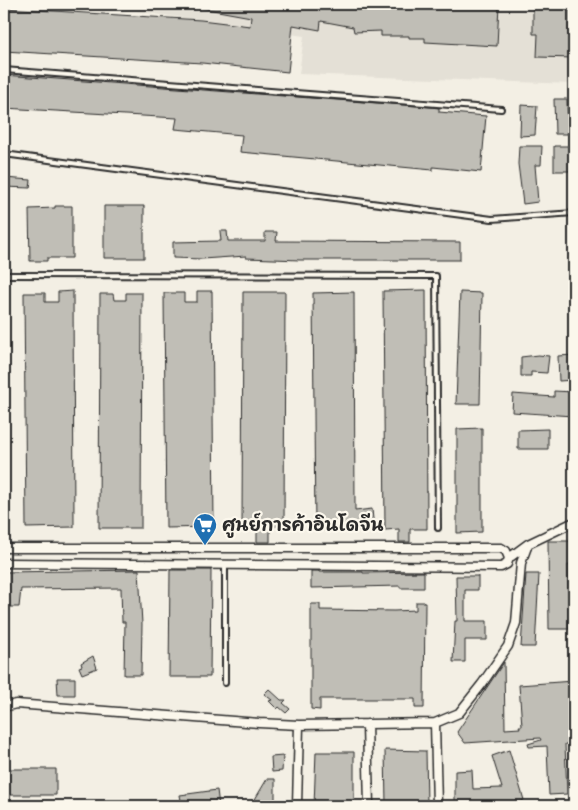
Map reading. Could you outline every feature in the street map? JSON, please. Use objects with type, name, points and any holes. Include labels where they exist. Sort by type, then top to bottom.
[{"type":"street","points":[[4,563],[501,567],[507,564],[509,558],[528,544],[574,522]]},
{"type":"street","points":[[4,707],[16,704],[299,725],[435,722],[459,713],[508,646],[516,623],[521,563],[528,544]]},
{"type":"street","points":[[4,548],[501,548],[506,551],[509,558]]},
{"type":"street","points":[[435,722],[437,806]]},
{"type":"street","points":[[367,724],[369,806]]},
{"type":"street","points":[[297,806],[299,725]]},
{"type":"lane","points":[[4,70],[501,109]]},
{"type":"lane","points":[[4,154],[492,219],[574,213]]},
{"type":"lane","points":[[4,275],[436,276],[438,528]]},
{"type":"lane","points":[[225,565],[225,683]]},
{"type":"shaded area","points":[[88,4],[574,4],[574,84],[299,74],[304,36]]},
{"type":"building","points":[[196,4],[331,4],[352,8],[381,7],[381,5],[467,6],[467,4],[499,4],[497,46],[425,42],[425,38],[409,38],[409,36],[381,36],[381,31],[354,32],[353,27],[321,21],[320,30],[293,25],[288,72],[202,63],[4,51],[4,8],[201,20],[250,26],[251,17],[196,7]]},
{"type":"building","points":[[533,4],[574,4],[574,58],[537,57],[538,34],[533,34]]},
{"type":"building","points":[[4,75],[430,107],[439,108],[439,112],[486,116],[481,172],[433,167],[433,170],[240,152],[242,135],[175,129],[177,118],[4,108]]},
{"type":"building","points":[[554,99],[567,99],[568,134],[555,134]]},
{"type":"building","points":[[521,105],[537,106],[535,135],[520,136]]},
{"type":"building","points":[[519,146],[542,146],[541,165],[535,165],[538,202],[523,204],[518,164]]},
{"type":"building","points":[[554,146],[572,146],[572,171],[554,171]]},
{"type":"building","points":[[4,178],[31,180],[30,188],[4,187]]},
{"type":"building","points":[[55,206],[72,206],[72,258],[47,258],[47,261],[30,261],[29,209],[55,208]]},
{"type":"building","points":[[104,206],[144,206],[144,258],[104,258]]},
{"type":"building","points":[[220,231],[227,231],[228,241],[265,241],[265,232],[277,232],[276,241],[460,242],[460,260],[300,260],[246,258],[246,256],[202,259],[173,258],[173,242],[221,241]]},
{"type":"building","points":[[426,290],[427,529],[410,529],[410,542],[399,542],[399,529],[385,530],[383,291]]},
{"type":"building","points":[[73,291],[74,527],[26,528],[24,293],[45,293],[45,302],[58,302],[58,292]]},
{"type":"building","points":[[197,291],[212,291],[214,527],[166,528],[164,293],[184,293],[184,302],[197,302]]},
{"type":"building","points":[[243,292],[285,292],[284,526],[270,526],[270,542],[257,542],[257,526],[242,526]]},
{"type":"building","points":[[354,292],[355,511],[372,509],[374,530],[315,530],[313,293]]},
{"type":"building","points":[[460,292],[482,293],[480,404],[456,404]]},
{"type":"building","points":[[126,293],[142,293],[141,528],[99,528],[100,294],[113,294],[114,300],[126,300]]},
{"type":"building","points":[[574,355],[574,380],[559,381],[558,356]]},
{"type":"building","points":[[549,356],[547,373],[531,372],[531,376],[521,376],[521,357]]},
{"type":"building","points":[[554,391],[574,392],[573,416],[512,412],[513,394],[554,397]]},
{"type":"building","points":[[482,428],[482,532],[457,533],[457,429]]},
{"type":"building","points":[[548,429],[548,449],[518,449],[518,430]]},
{"type":"building","points":[[548,541],[574,541],[574,565],[568,565],[569,629],[549,629]]},
{"type":"building","points":[[139,570],[142,624],[141,675],[124,675],[125,622],[122,622],[121,588],[21,589],[19,607],[4,607],[4,572]]},
{"type":"building","points":[[170,570],[211,570],[210,677],[169,677]]},
{"type":"building","points":[[311,571],[363,573],[424,572],[424,588],[400,588],[400,586],[311,588]]},
{"type":"building","points":[[526,574],[539,574],[535,647],[521,647]]},
{"type":"building","points":[[456,576],[478,576],[478,590],[465,590],[465,621],[487,621],[487,640],[465,640],[465,662],[453,662],[455,621],[457,621]]},
{"type":"building","points":[[416,602],[425,602],[424,708],[415,708],[415,699],[320,699],[320,710],[311,709],[311,604],[320,604],[320,610],[394,611],[416,610]]},
{"type":"building","points":[[93,656],[97,668],[82,674],[79,667],[82,666],[81,663]]},
{"type":"building","points":[[504,662],[505,729],[520,728],[519,726],[522,726],[519,685],[573,681],[574,743],[565,744],[567,794],[549,795],[547,746],[529,747],[528,744],[541,740],[540,738],[465,743],[457,732]]},
{"type":"building","points":[[57,678],[75,678],[75,695],[58,695]]},
{"type":"building","points":[[269,689],[281,700],[286,700],[283,703],[290,709],[286,713],[279,707],[277,709],[269,701],[272,700],[264,694]]},
{"type":"building","points":[[385,750],[426,751],[427,804],[386,804]]},
{"type":"building","points":[[509,750],[524,800],[508,805],[476,806],[476,804],[455,804],[455,771],[472,770],[473,789],[502,788],[492,756]]},
{"type":"building","points":[[316,752],[354,752],[354,806],[314,806]]},
{"type":"building","points":[[283,756],[282,771],[272,772],[271,757]]},
{"type":"building","points":[[4,769],[56,769],[56,795],[4,795]]},
{"type":"building","points":[[267,779],[275,779],[275,806],[251,806]]},
{"type":"building","points":[[217,790],[219,806],[182,806],[180,795]]},
{"type":"place","name":"ศูนย์การค้าอินโดจีน","points":[[205,546]]}]
